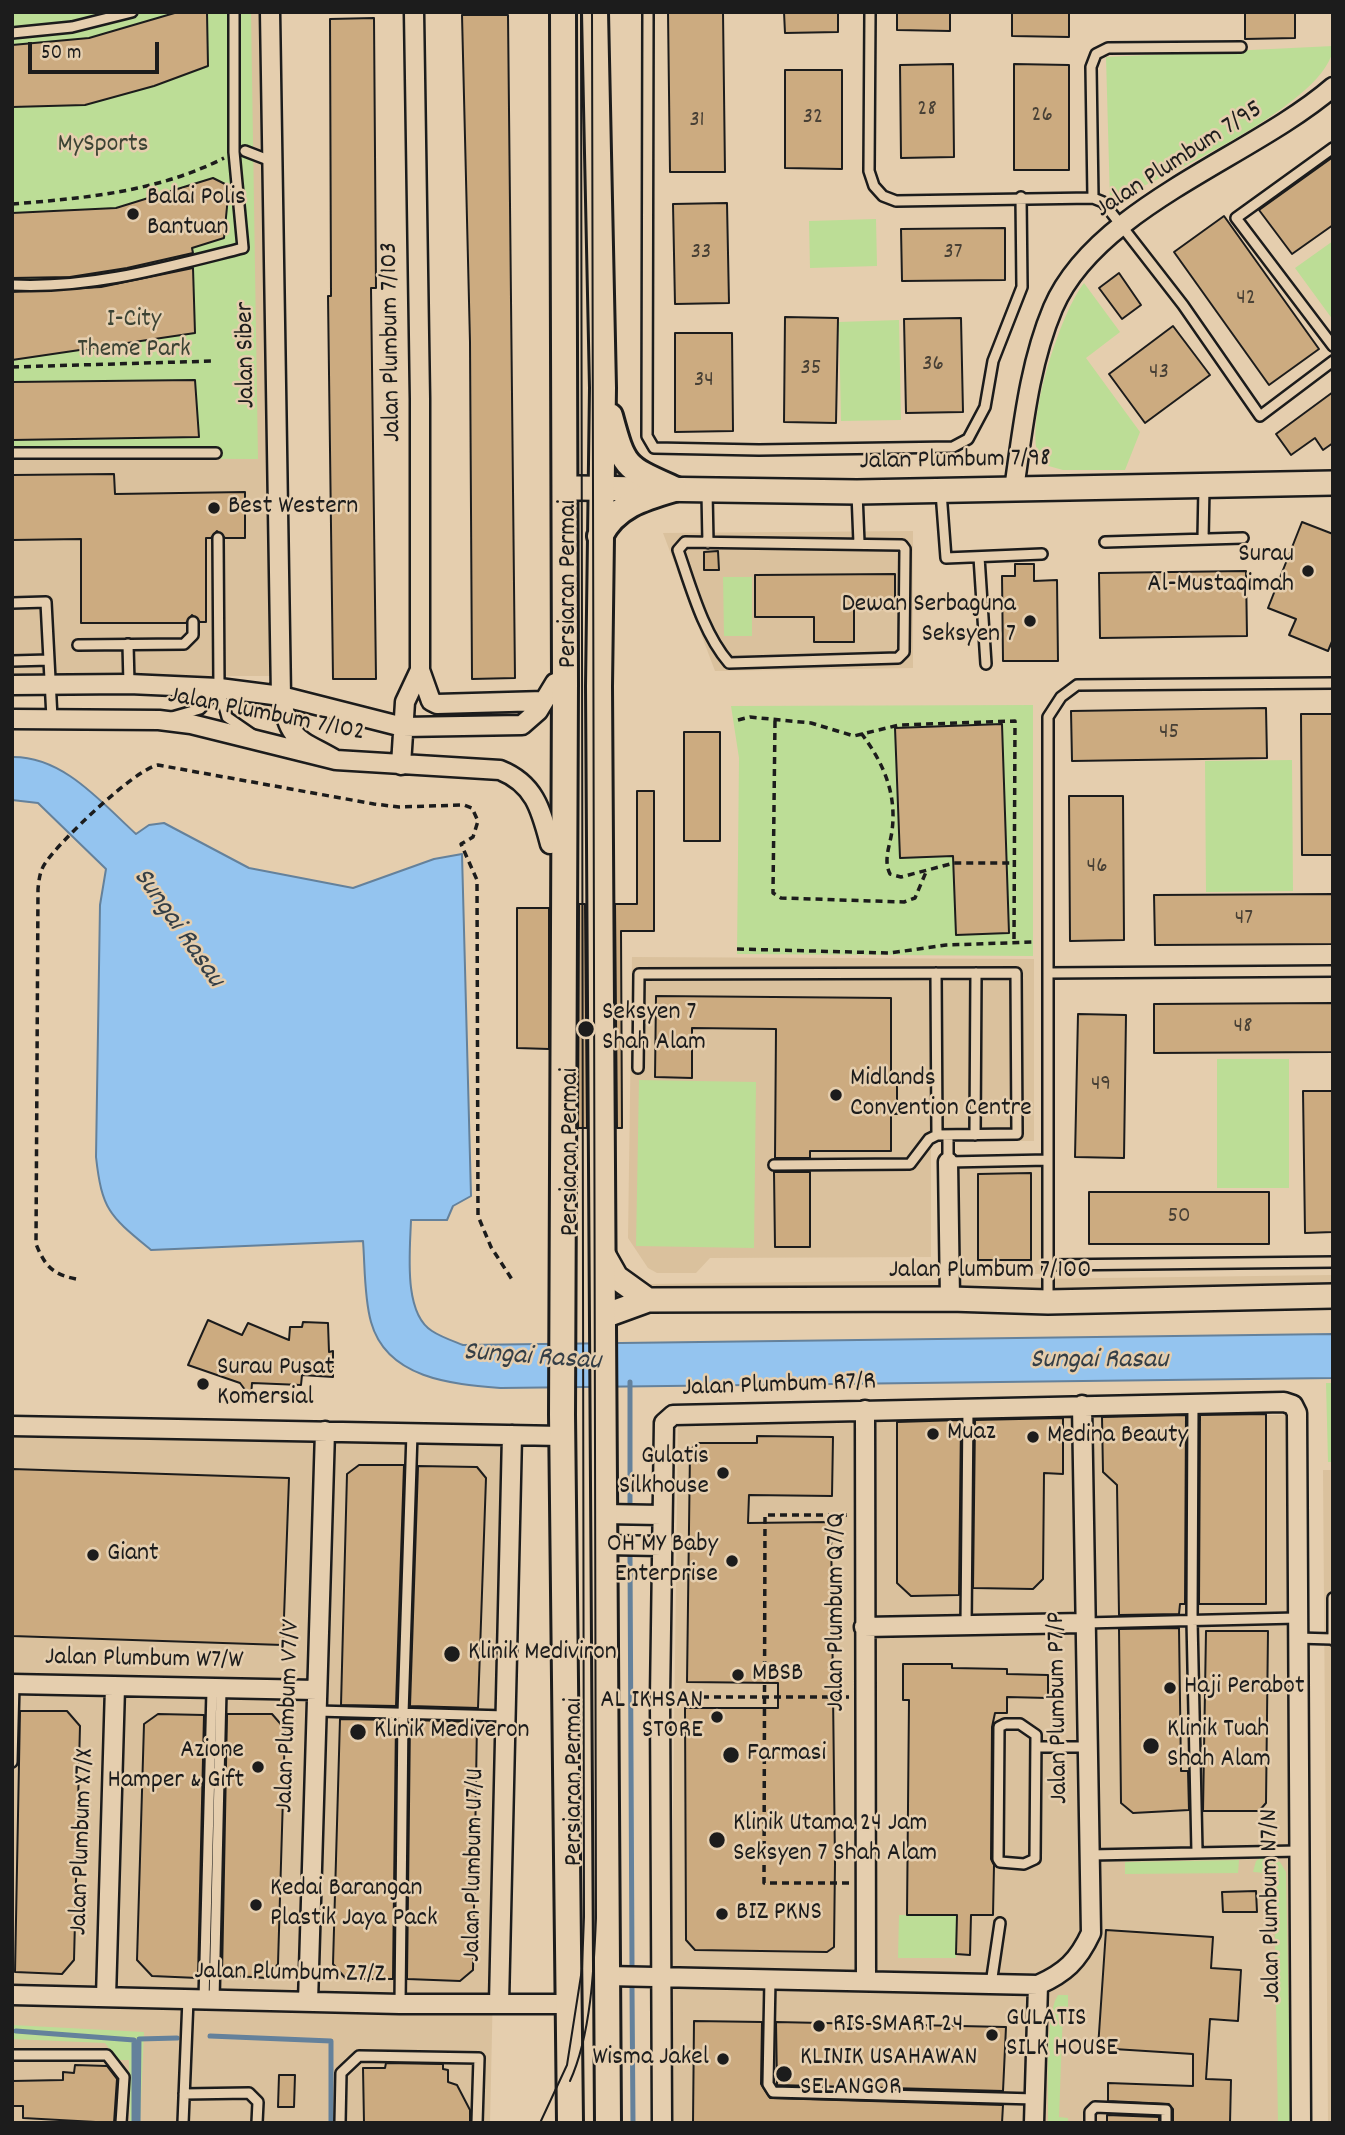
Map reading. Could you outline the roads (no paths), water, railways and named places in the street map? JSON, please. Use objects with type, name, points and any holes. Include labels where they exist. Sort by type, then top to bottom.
[{"type":"main road","name":"Persiaran Permai","points":[[563,12],[565,609],[555,689],[570,2123]]},
{"type":"main road","name":"Persiaran Permai","points":[[596,12],[603,388],[589,489],[600,536],[608,2123]]},
{"type":"main road","points":[[562,1313],[548,1203],[550,844],[555,689],[577,612],[589,489],[577,373],[564,337]]},
{"type":"main road","points":[[603,388],[621,455],[633,471],[674,489]]},
{"type":"main road","points":[[600,536],[607,522],[633,501],[674,489]]},
{"type":"street","name":"Jalan Siber","points":[[270,12],[281,696],[286,725],[294,735],[335,760]]},
{"type":"street","name":"Jalan Plumbum 7/103","points":[[414,12],[420,399],[420,670]]},
{"type":"street","name":"Jalan Plumbum 7/95","points":[[1014,489],[1034,360],[1054,306],[1079,265],[1121,226],[1304,112],[1333,87]]},
{"type":"street","name":"Jalan Plumbum 7/98","points":[[589,489],[857,492],[1333,484]]},
{"type":"street","points":[[420,670],[431,701],[437,704],[555,689]]},
{"type":"street","points":[[401,765],[405,702],[420,670]]},
{"type":"street","name":"Jalan Plumbum 7/102","points":[[12,685],[129,684],[219,688],[281,696],[403,727],[522,724],[555,689]]},
{"type":"street","name":"Jalan Plumbum 7/102","points":[[12,719],[159,720],[191,724],[262,740],[335,760],[500,770],[512,775],[534,794],[550,844]]},
{"type":"street","points":[[948,1162],[950,1299]]},
{"type":"street","points":[[603,1254],[616,1277],[648,1300]]},
{"type":"street","name":"Jalan Plumbum 7/100","points":[[605,1320],[648,1300],[950,1299],[1048,1302],[1333,1296]]},
{"type":"street","name":"Jalan Plumbum R7/R","points":[[662,2123],[660,1696],[664,1423],[673,1415],[1284,1402]]},
{"type":"street","name":"Jalan Plumbum N7/N","points":[[1284,1402],[1293,1405],[1297,1413],[1301,2123]]},
{"type":"street","name":"Jalan Plumbum P7/P","points":[[607,1976],[1038,1985],[1062,1975],[1080,1957],[1091,1933],[1082,1405]]},
{"type":"street","name":"Jalan Plumbum Q7/Q","points":[[865,1410],[866,1981]]},
{"type":"street","points":[[12,1426],[512,1435],[562,1425]]},
{"type":"street","name":"Jalan Plumbum V7/V","points":[[308,2002],[325,1431]]},
{"type":"street","name":"Jalan Plumbum U7/U","points":[[499,2003],[512,1435]]},
{"type":"street","points":[[604,1514],[661,1514]]},
{"type":"street","points":[[604,1545],[661,1546]]},
{"type":"street","points":[[864,1628],[1084,1623]]},
{"type":"street","name":"Jalan Plumbum W7/W","points":[[13,1684],[317,1690]]},
{"type":"street","name":"Jalan Plumbum X7/X","points":[[106,1997],[115,1687]]},
{"type":"street","points":[[1034,2123],[1038,1985]]},
{"type":"street","name":"Jalan Plumbum Z7/Z","points":[[12,1995],[400,2004],[567,2004]]},
{"type":"lane","points":[[12,285],[128,277],[243,248],[234,152],[234,12]]},
{"type":"lane","points":[[648,12],[647,422],[648,440],[654,448],[759,450],[953,447],[968,439],[985,407],[993,361],[1022,287],[1021,197]]},
{"type":"lane","points":[[870,12],[869,171],[874,186],[883,195],[910,203],[1021,197],[1093,198],[1103,202],[1182,305],[1260,416],[1333,361]]},
{"type":"lane","points":[[12,33],[72,27],[129,13]]},
{"type":"lane","points":[[1093,198],[1091,67],[1096,54],[1108,48],[1241,47]]},
{"type":"lane","points":[[1333,149],[1236,218],[1333,346]]},
{"type":"lane","points":[[245,151],[271,161]]},
{"type":"lane","points":[[12,453],[216,453]]},
{"type":"lane","points":[[1203,539],[1204,486]]},
{"type":"lane","points":[[707,490],[708,542]]},
{"type":"lane","points":[[941,490],[946,558],[1042,554]]},
{"type":"lane","points":[[857,492],[859,543]]},
{"type":"lane","points":[[218,538],[219,688],[227,717],[262,740]]},
{"type":"lane","points":[[1105,541],[1243,538]]},
{"type":"lane","points":[[685,542],[708,542],[898,543],[905,549],[904,652],[898,658],[729,663],[711,636],[678,550],[685,542]]},
{"type":"lane","points":[[979,557],[986,664]]},
{"type":"lane","points":[[12,603],[46,602],[52,718]]},
{"type":"lane","points":[[78,645],[184,644],[193,635],[193,622]]},
{"type":"lane","points":[[128,645],[129,684]]},
{"type":"lane","points":[[12,661],[49,660]]},
{"type":"lane","points":[[1048,1302],[1048,717],[1061,697],[1077,685],[1333,683]]},
{"type":"lane","points":[[159,720],[201,709],[219,688]]},
{"type":"lane","points":[[1048,972],[1333,971]]},
{"type":"lane","points":[[936,973],[937,1135]]},
{"type":"lane","points":[[975,1135],[976,973]]},
{"type":"lane","points":[[638,1068],[639,974],[1016,973],[1017,1134],[937,1135],[929,1139],[910,1164],[774,1165]]},
{"type":"lane","points":[[948,1135],[948,1162],[1048,1160]]},
{"type":"lane","points":[[1048,1265],[1333,1262]]},
{"type":"lane","points":[[1193,1404],[1192,1620],[1197,1852]]},
{"type":"lane","points":[[966,1626],[968,1407]]},
{"type":"lane","points":[[400,2004],[403,1714],[412,1433]]},
{"type":"lane","points":[[1297,1638],[1333,1639],[1333,1598]]},
{"type":"lane","points":[[1084,1623],[1297,1618]]},
{"type":"lane","points":[[12,1762],[13,1684]]},
{"type":"lane","points":[[183,2123],[184,2094],[202,2000],[216,1690]]},
{"type":"lane","points":[[317,1711],[506,1716]]},
{"type":"lane","points":[[1020,1724],[1030,1729],[1036,1735],[1037,1747],[1035,1859],[1024,1864],[1000,1862],[999,1727],[1020,1724]]},
{"type":"lane","points":[[1037,1747],[1087,1747]]},
{"type":"lane","points":[[1090,1855],[1299,1851]]},
{"type":"lane","points":[[991,1984],[1000,1923]]},
{"type":"lane","points":[[770,1979],[768,2084],[773,2092],[1035,2099]]},
{"type":"lane","points":[[12,2055],[107,2055],[124,2077],[121,2123]]},
{"type":"lane","points":[[340,2123],[341,2073],[359,2056],[480,2058],[477,2123]]},
{"type":"lane","points":[[184,2094],[249,2093],[258,2102],[257,2123]]},
{"type":"lane","points":[[1090,2123],[1090,2112],[1096,2107],[1166,2110],[1166,2123]]},
{"type":"water","name":"Sungai Rasau","points":[[12,757],[31,759],[64,772],[95,795],[136,834],[149,825],[164,823],[249,868],[353,888],[434,859],[462,854],[471,1196],[453,1206],[447,1220],[411,1220],[412,1296],[423,1322],[443,1337],[463,1345],[1333,1334],[1333,1378],[501,1388],[462,1384],[424,1375],[406,1367],[391,1356],[379,1341],[369,1312],[363,1241],[151,1250],[110,1211],[98,1175],[96,1157],[100,905],[106,869],[38,803],[12,800]]},
{"type":"waterway","points":[[630,1382],[630,1505]]},
{"type":"waterway","points":[[630,1555],[632,1965]]},
{"type":"waterway","points":[[632,1988],[633,2123]]},
{"type":"waterway","points":[[16,2031],[134,2040],[134,2123]]},
{"type":"waterway","points":[[210,2036],[331,2041],[331,2123]]},
{"type":"waterway","points":[[138,2123],[139,2039],[177,2038]]},
{"type":"tram line","points":[[540,2123],[567,2065],[582,1969],[584,1917],[581,12]]},
{"type":"tram line","points":[[570,2081],[587,2022],[596,1918],[592,12]]},
{"type":"place","name":"Balai Polis Bantuan","points":[[133,214]]},
{"type":"place","name":"Best Western","points":[[214,508]]},
{"type":"place","name":"Surau Al-Mustaqimah","points":[[1308,571]]},
{"type":"place","name":"Dewan Serbaguna Seksyen 7","points":[[1030,621]]},
{"type":"place","name":"Seksyen 7 Shah Alam","points":[[586,1029]]},
{"type":"place","name":"Midlands Convention Centre","points":[[836,1095]]},
{"type":"place","name":"Surau Pusat Komersial","points":[[203,1384]]},
{"type":"place","name":"Muaz","points":[[933,1434]]},
{"type":"place","name":"Medina Beauty","points":[[1033,1437]]},
{"type":"place","name":"Gulatis Silkhouse","points":[[723,1473]]},
{"type":"place","name":"Giant","points":[[93,1555]]},
{"type":"place","name":"OH MY Baby Enterprise","points":[[732,1561]]},
{"type":"place","name":"Klinik Mediviron","points":[[452,1654]]},
{"type":"place","name":"MBSB","points":[[738,1675]]},
{"type":"place","name":"Haji Perabot","points":[[1170,1688]]},
{"type":"place","name":"AL IKHSAN STORE","points":[[717,1717]]},
{"type":"place","name":"Klinik Mediveron","points":[[358,1732]]},
{"type":"place","name":"Klinik Tuah Shah Alam","points":[[1151,1746]]},
{"type":"place","name":"Farmasi","points":[[731,1755]]},
{"type":"place","name":"Azione Hamper & Gift","points":[[258,1767]]},
{"type":"place","name":"Klinik Utama 24 Jam Seksyen 7 Shah Alam","points":[[717,1840]]},
{"type":"place","name":"Kedai Barangan Plastik Jaya Pack","points":[[256,1905]]},
{"type":"place","name":"BIZ PKNS","points":[[722,1914]]},
{"type":"place","name":"RIS SMART 24","points":[[819,2026]]},
{"type":"place","name":"GULATIS SILK HOUSE","points":[[992,2035]]},
{"type":"place","name":"Wisma Jakel","points":[[723,2059]]},
{"type":"place","name":"KLINIK USAHAWAN SELANGOR","points":[[784,2074]]},
{"type":"park label","name":"MySports","points":[[103,146]]},
{"type":"park label","name":"I-City Theme Park","points":[[134,336]]}]
